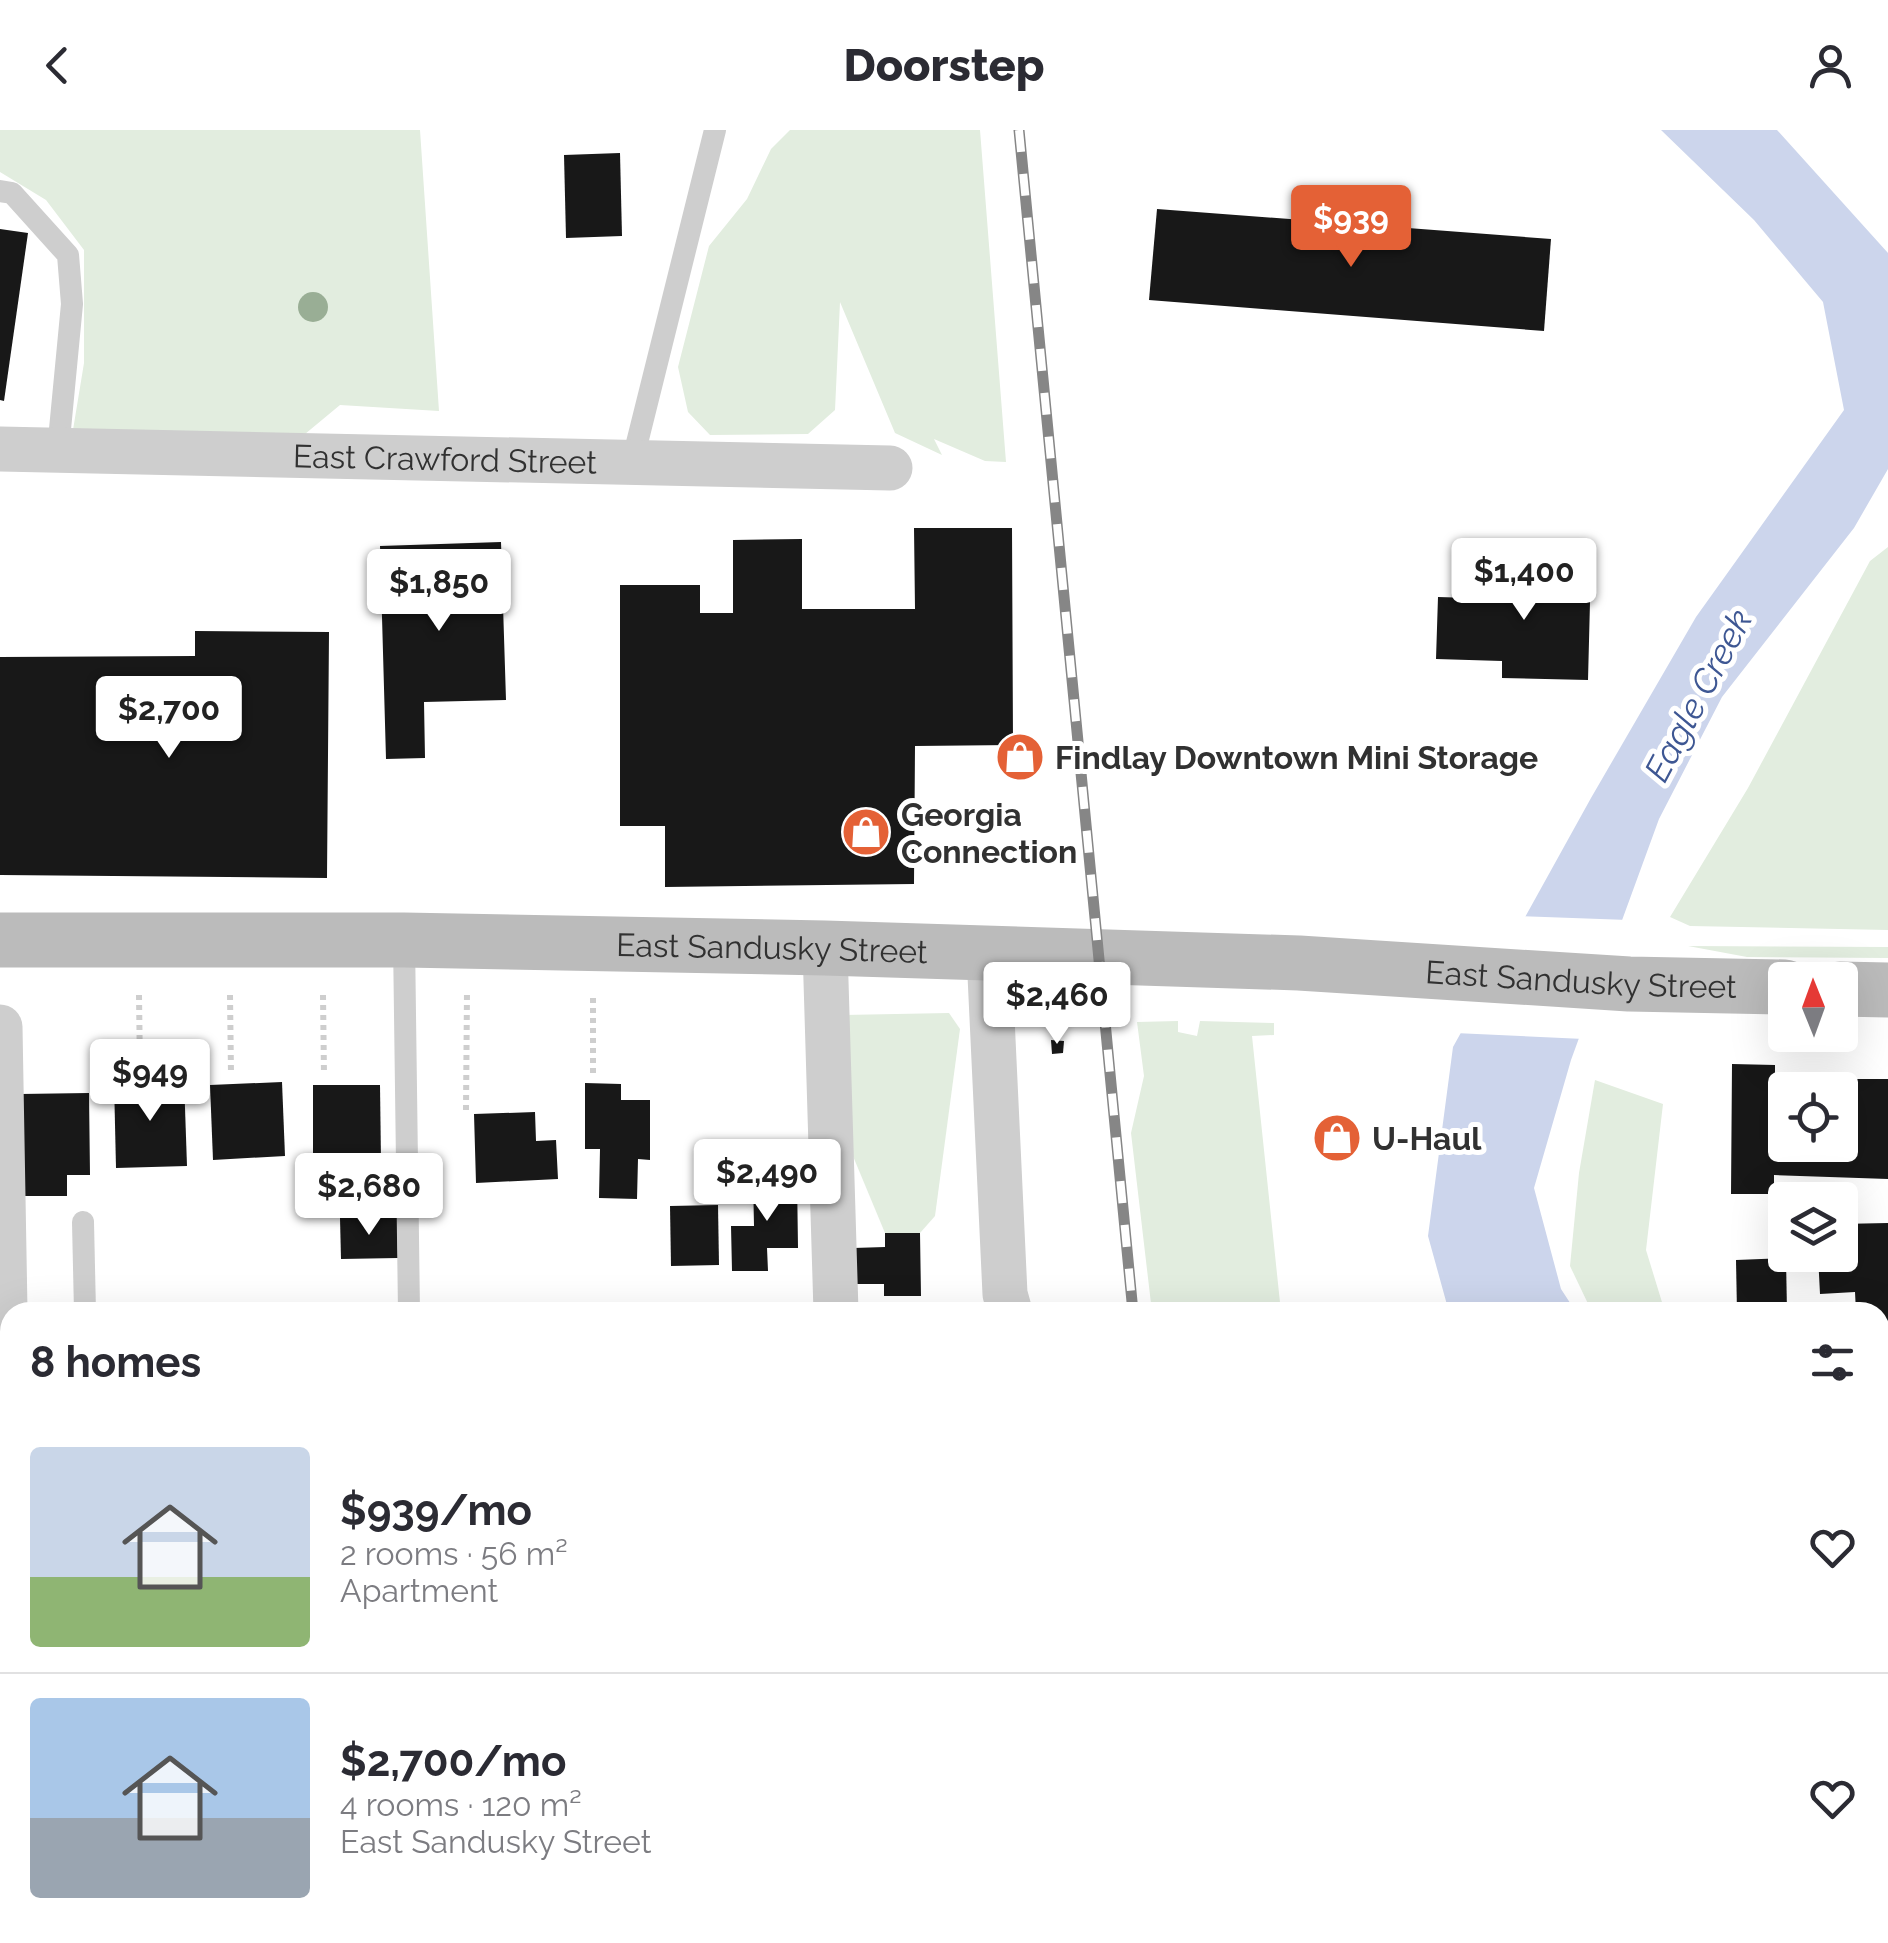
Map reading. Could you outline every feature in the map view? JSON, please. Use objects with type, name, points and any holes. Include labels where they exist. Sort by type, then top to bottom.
[{"type":"main road","name":"East Sandusky Street","points":[[0,940],[404,940],[825,948],[1299,964],[1629,984],[1768,987]]},
{"type":"main road","points":[[1858,989],[1888,990]]},
{"type":"street","name":"East Crawford Street","points":[[0,450],[890,468]]},
{"type":"street","points":[[825,948],[836,1302]]},
{"type":"street","points":[[988,954],[1007,1302]]},
{"type":"street","points":[[0,1027],[4,1302]]},
{"type":"lane","points":[[632,463],[715,130]]},
{"type":"lane","points":[[0,191],[12,194],[68,256],[72,304],[58,450]]},
{"type":"lane","points":[[404,940],[409,1302]]},
{"type":"lane","points":[[83,1222],[85,1302]]},
{"type":"path","points":[[466,1110],[467,991]]},
{"type":"path","points":[[230,995],[231,1074]]},
{"type":"path","points":[[323,995],[324,1075]]},
{"type":"path","points":[[592,1073],[593,995]]},
{"type":"path","points":[[139,996],[140,1070]]},
{"type":"green space","points":[[0,130],[420,130],[439,411],[340,405],[299,439],[72,436],[84,363],[84,250],[46,200],[0,172]]},
{"type":"green space","points":[[790,130],[980,130],[1006,462],[985,461],[934,439],[942,455],[895,433],[840,302],[835,410],[808,434],[710,435],[688,412],[678,367],[709,246],[747,199],[771,149]]},
{"type":"green space","points":[[1888,547],[1888,930],[1690,926],[1670,917],[1748,788],[1870,561]]},
{"type":"green space","points":[[1688,946],[1888,947],[1888,958],[1747,957]]},
{"type":"green space","points":[[949,1013],[960,1029],[935,1216],[920,1233],[885,1233],[845,1137],[843,1015]]},
{"type":"green space","points":[[1178,1021],[1178,1032],[1197,1036],[1200,1021],[1274,1023],[1274,1035],[1252,1036],[1280,1302],[1151,1302],[1131,1133],[1144,1076],[1137,1022]]},
{"type":"green space","points":[[1595,1080],[1663,1104],[1646,1250],[1662,1302],[1587,1302],[1570,1266],[1579,1173]]},
{"type":"water","name":"Eagle Creek","points":[[1661,130],[1777,130],[1888,253],[1888,469],[1854,528],[1722,697],[1659,819],[1571,1060],[1534,1188],[1561,1289],[1569,1302],[1446,1302],[1428,1236],[1453,1047],[1696,617],[1844,410],[1823,302],[1754,220]]},
{"type":"pier","points":[[1520,916],[1628,920],[1584,1039],[1455,1033]]},
{"type":"building","points":[[620,153],[622,236],[566,238],[564,155]]},
{"type":"building","points":[[1157,209],[1551,239],[1544,331],[1149,300]]},
{"type":"building","points":[[0,229],[28,233],[4,401],[0,400]]},
{"type":"building","points":[[914,528],[1012,528],[1013,745],[915,746],[914,884],[665,887],[665,826],[620,826],[620,585],[700,585],[700,613],[733,613],[733,540],[802,539],[802,609],[915,609]]},
{"type":"building","points":[[501,542],[506,700],[424,702],[425,758],[386,759],[380,546]]},
{"type":"building","points":[[1507,560],[1591,563],[1588,680],[1502,678],[1502,661],[1436,659],[1438,597],[1506,599]]},
{"type":"building","points":[[195,631],[329,632],[327,878],[0,875],[0,657],[195,656]]},
{"type":"building","points":[[1051,1040],[1064,1041],[1063,1053],[1052,1054]]},
{"type":"building","points":[[1732,1064],[1775,1065],[1775,1072],[1768,1072],[1768,1162],[1858,1162],[1858,1079],[1888,1079],[1888,1179],[1774,1175],[1774,1182],[1768,1182],[1768,1194],[1731,1194]]},
{"type":"building","points":[[184,1079],[187,1166],[116,1168],[114,1081]]},
{"type":"building","points":[[282,1082],[285,1156],[213,1160],[210,1085]]},
{"type":"building","points":[[585,1083],[621,1084],[621,1100],[650,1100],[650,1160],[638,1159],[637,1199],[599,1198],[600,1149],[585,1149]]},
{"type":"building","points":[[313,1085],[380,1085],[381,1162],[313,1163]]},
{"type":"building","points":[[89,1093],[90,1175],[67,1175],[67,1196],[21,1196],[20,1094]]},
{"type":"building","points":[[535,1112],[536,1141],[556,1140],[558,1179],[476,1183],[474,1114]]},
{"type":"building","points":[[753,1177],[797,1177],[798,1248],[767,1248],[768,1271],[732,1271],[731,1226],[754,1226]]},
{"type":"building","points":[[718,1205],[719,1265],[671,1266],[670,1206]]},
{"type":"building","points":[[397,1217],[398,1258],[341,1259],[340,1218]]},
{"type":"building","points":[[1888,1223],[1888,1302],[1856,1302],[1855,1292],[1820,1294],[1819,1272],[1858,1272],[1858,1224]]},
{"type":"building","points":[[885,1233],[920,1233],[921,1296],[884,1296],[884,1284],[854,1284],[853,1248],[885,1247]]},
{"type":"building","points":[[1768,1259],[1768,1272],[1786,1272],[1787,1302],[1737,1302],[1736,1260]]},
{"type":"railway","points":[[1019,130],[1132,1302]]},
{"type":"place","name":"Findlay Downtown Mini Storage","points":[[1020,757]]},
{"type":"place","name":"Georgia Connection","points":[[866,832]]},
{"type":"place","name":"U-Haul","points":[[1337,1138]]}]
